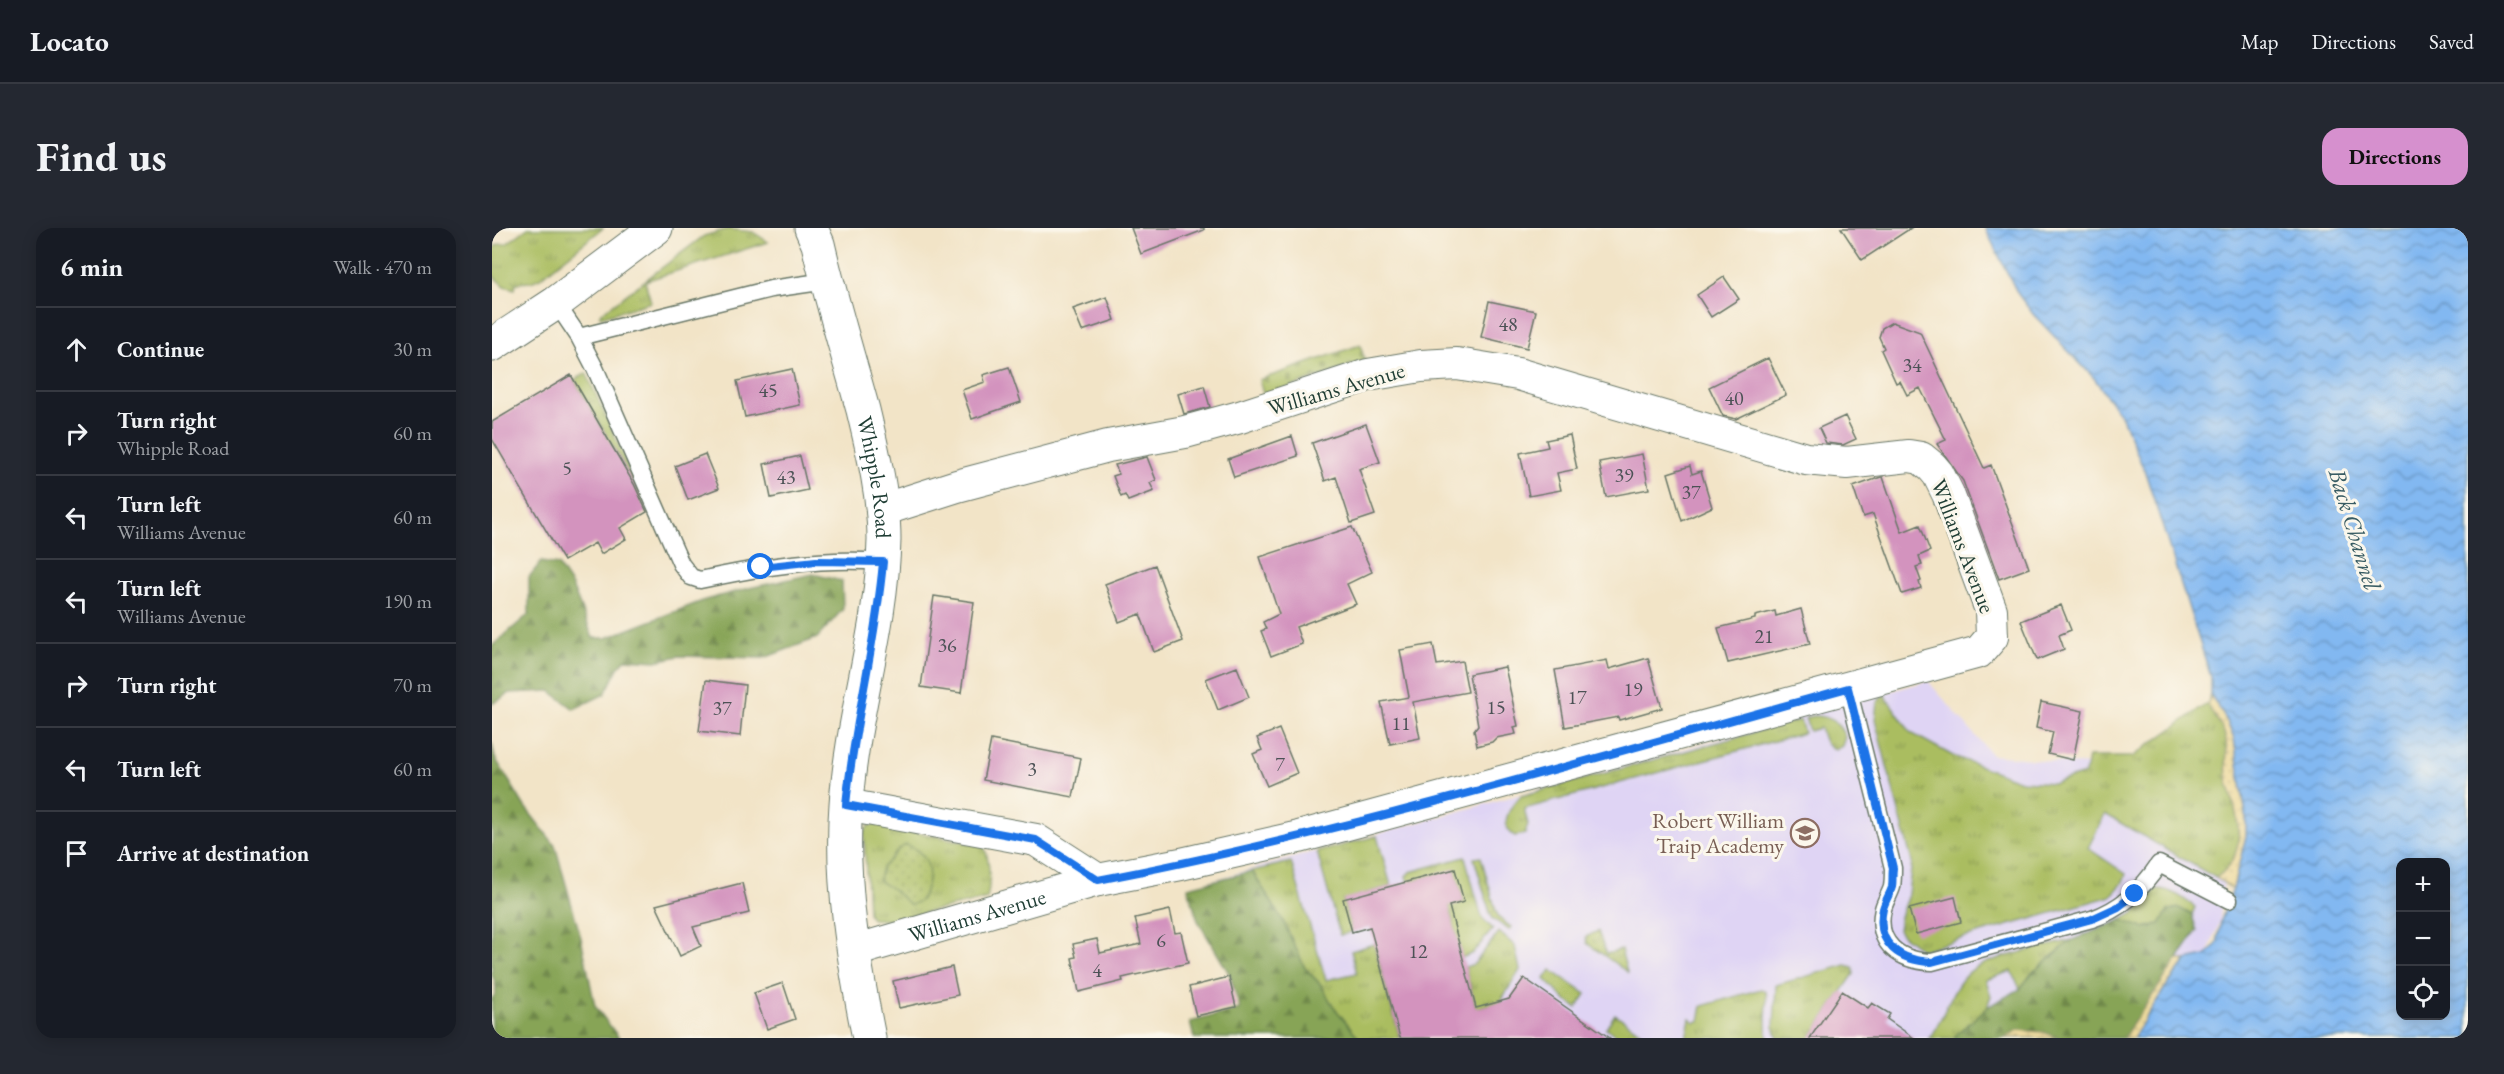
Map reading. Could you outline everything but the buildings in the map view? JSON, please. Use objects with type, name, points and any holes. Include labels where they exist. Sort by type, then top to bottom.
[{"type":"main road","points":[[492,345],[556,303],[656,228]]},
{"type":"main road","name":"Whipple Road","points":[[817,233],[827,280],[873,451],[882,510],[883,562],[871,654],[849,774],[846,805],[845,855],[854,951],[869,1038]]},
{"type":"street","name":"Williams Avenue","points":[[854,951],[1098,880],[1299,837],[1979,652],[1992,637],[1990,610],[1948,494],[1938,474],[1921,458],[1909,456],[1847,463],[1806,459],[1518,374],[1456,364],[1433,365],[1368,375],[1240,417],[1185,432],[1108,446],[957,486],[882,510]]},
{"type":"street","name":"Williams Avenue","points":[[846,805],[1036,840],[1098,880]]},
{"type":"lane","points":[[579,337],[771,289],[827,280]]},
{"type":"lane","points":[[556,303],[579,337],[595,369],[681,564],[691,577],[700,580],[761,567],[816,561],[883,562]]},
{"type":"lane","points":[[1848,688],[1893,868],[1892,886],[1883,906],[1881,922],[1886,939],[1898,954],[1914,962],[1932,962],[2073,925],[2106,914],[2135,894],[2159,864],[2229,900]]},
{"type":"shaded area","name":"Robert William Traip Academy","points":[[1928,681],[1992,755],[2233,780],[2220,921],[2200,975],[2127,1038],[1230,1038],[1249,1009],[1191,886]]},
{"type":"green space","points":[[528,228],[603,228],[540,278],[531,282],[516,283],[515,289],[504,286],[492,275],[492,248],[506,244]]},
{"type":"green space","points":[[728,229],[753,232],[768,242],[645,281],[651,302],[601,317],[599,315],[704,236]]},
{"type":"green space","points":[[1360,345],[1365,361],[1264,396],[1259,380]]},
{"type":"green space","points":[[586,373],[643,498],[574,380]]},
{"type":"green space","points":[[541,562],[558,565],[572,586],[593,638],[606,638],[705,600],[813,574],[842,581],[843,609],[817,638],[764,658],[679,656],[656,661],[626,659],[618,668],[605,694],[574,709],[550,691],[510,693],[492,704],[492,646],[529,614],[529,577]]},
{"type":"green space","points":[[1884,694],[1911,733],[1953,756],[2021,781],[2054,783],[2085,774],[2088,757],[2132,757],[2207,704],[2224,732],[2226,742],[2227,776],[2235,808],[2238,834],[2238,846],[2234,857],[2227,868],[2216,878],[2105,814],[2088,848],[2126,874],[2122,884],[2111,896],[1922,950],[1898,930],[1908,894],[1912,862],[1875,720],[1877,702]]},
{"type":"green space","points":[[1812,716],[1827,718],[1836,724],[1845,737],[1842,746],[1837,749],[1829,747],[1820,728],[1809,731],[1805,718]]},
{"type":"green space","points":[[1800,720],[1804,733],[1524,809],[1528,824],[1525,834],[1515,836],[1507,827],[1507,816],[1521,796]]},
{"type":"green space","points":[[492,743],[495,758],[525,807],[555,845],[581,938],[595,1006],[619,1038],[492,1038],[492,999],[496,987],[492,975]]},
{"type":"green space","points":[[876,824],[984,846],[989,872],[987,899],[890,920],[872,919],[868,913],[864,833],[868,826]]},
{"type":"green space","points":[[1377,836],[1391,886],[1343,900],[1352,932],[1340,935],[1317,852]]},
{"type":"green space","points":[[906,845],[922,855],[926,861],[929,876],[920,901],[911,905],[879,880],[882,867]]},
{"type":"green space","points":[[1465,857],[1482,918],[1493,929],[1473,953],[1462,958],[1449,906],[1464,902],[1455,870],[1408,882],[1406,876],[1410,872]]},
{"type":"green space","points":[[1481,857],[1496,911],[1499,918],[1511,927],[1509,930],[1493,919],[1490,913],[1474,858]]},
{"type":"green space","points":[[1291,862],[1326,980],[1357,973],[1351,951],[1374,944],[1400,1038],[1359,1038],[1333,1006],[1321,985],[1305,968],[1282,919],[1252,871]]},
{"type":"green space","points":[[1252,871],[1282,919],[1305,968],[1321,985],[1333,1006],[1359,1038],[1194,1038],[1190,1022],[1240,1009],[1230,975],[1198,921],[1188,887]]},
{"type":"green space","points":[[2157,889],[2182,897],[2195,907],[2192,915],[2178,908],[2168,911],[2160,924],[2143,928],[2121,920],[2134,913]]},
{"type":"green space","points":[[2179,908],[2192,915],[2197,931],[2123,1038],[2059,1038],[2043,1032],[2018,1030],[2003,1038],[1953,1038],[1987,1007],[2020,989],[2032,973],[2072,940],[2121,920],[2143,928],[2160,924],[2168,911]]},
{"type":"green space","points":[[1598,931],[1606,954],[1621,950],[1627,972],[1587,943],[1586,937]]},
{"type":"green space","points":[[1499,932],[1515,946],[1520,970],[1500,1002],[1476,1008],[1465,967],[1474,964]]},
{"type":"green space","points":[[2072,940],[2032,973],[2020,989],[2012,971],[1986,980],[1991,996],[1987,1007],[1953,1038],[1929,1038],[1956,988],[1975,968],[2016,953]]},
{"type":"green space","points":[[1846,965],[1853,967],[1854,974],[1810,1038],[1778,1038],[1774,1027],[1776,985]]},
{"type":"green space","points":[[1551,970],[1586,994],[1577,1008],[1565,1000],[1545,979]]},
{"type":"green space","points":[[1761,989],[1766,992],[1768,1038],[1686,1038],[1690,1018],[1694,1022],[1699,1021],[1702,1006]]},
{"type":"green space","points":[[1615,1014],[1650,1038],[1621,1038],[1606,1028]]},
{"type":"sand","points":[[2211,695],[2227,721],[2234,739],[2246,815],[2246,836],[2233,889],[2216,878],[2227,868],[2234,857],[2238,846],[2238,834],[2235,808],[2227,776],[2225,736],[2207,704]]},
{"type":"sand","points":[[2177,960],[2187,960],[2165,988],[2133,1038],[2123,1038]]},
{"type":"sand","points":[[2018,1030],[2043,1032],[2059,1038],[2003,1038]]},
{"type":"water","name":"Back Channel","points":[[1985,228],[2468,228],[2468,1038],[2133,1038],[2165,988],[2187,960],[2206,956],[2217,944],[2221,921],[2233,889],[2246,836],[2246,815],[2234,739],[2227,721],[2211,695],[2211,677],[2146,475],[2122,417],[2094,378],[2033,314],[2018,294]]},
{"type":"place","name":"Robert William Traip Academy","points":[[1805,833]]},
{"type":"route","points":[[761,567],[816,561],[883,562],[871,654],[849,774],[846,805],[1036,840],[1098,880],[1299,837],[1848,688],[1893,868],[1892,886],[1883,906],[1881,922],[1886,939],[1898,954],[1914,962],[1932,962],[2092,919],[2106,914],[2135,894]]}]
